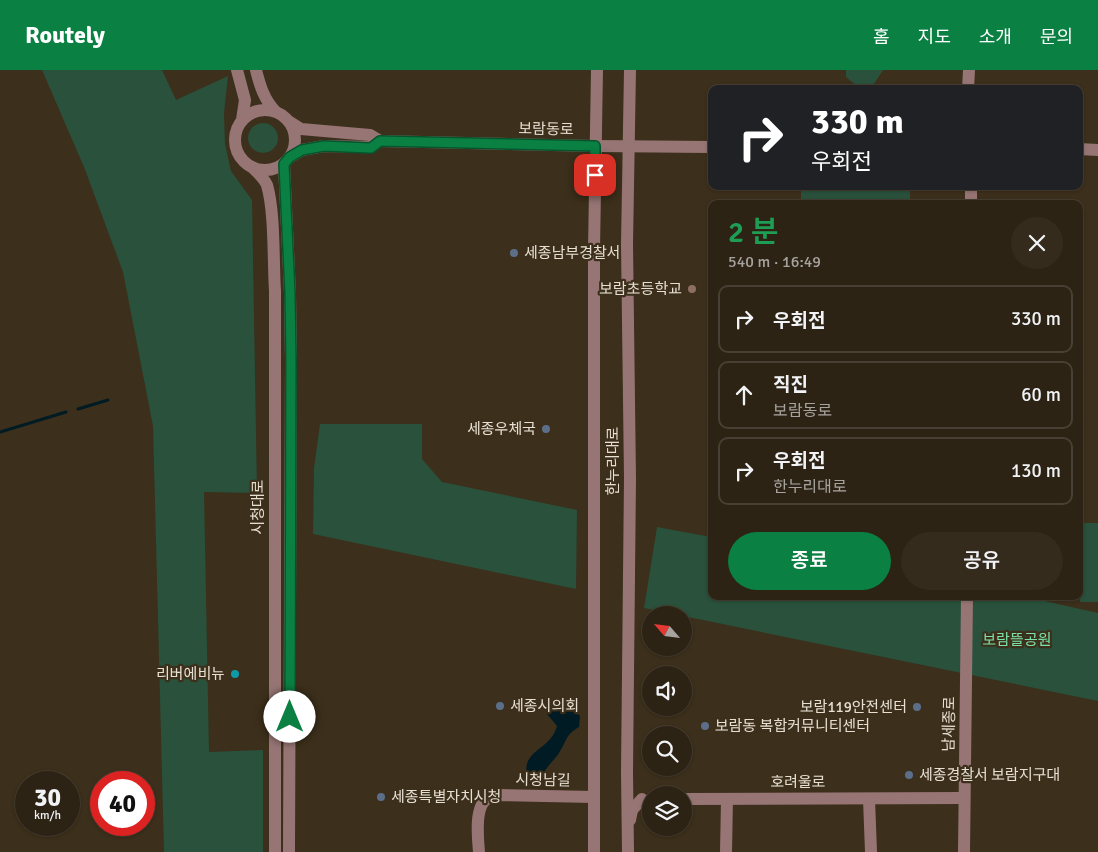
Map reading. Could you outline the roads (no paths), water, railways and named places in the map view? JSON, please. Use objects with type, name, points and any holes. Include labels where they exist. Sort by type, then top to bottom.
[{"type":"street","points":[[237,70],[245,100],[242,120]]},
{"type":"street","points":[[256,70],[263,94],[269,104],[275,111],[301,129],[370,135],[380,141],[371,148],[324,146],[302,150],[269,170],[252,168],[238,155],[235,146],[237,128],[249,114],[257,111],[275,111]]},
{"type":"street","name":"한누리대로","points":[[594,852],[595,146],[597,70]]},
{"type":"street","name":"한누리대로","points":[[628,852],[630,478],[627,244],[630,70]]},
{"type":"street","points":[[968,85],[969,70]]},
{"type":"street","points":[[289,852],[291,360],[287,160],[294,149],[295,140],[290,122]]},
{"type":"street","name":"보람동로","points":[[380,141],[708,147]]},
{"type":"street","points":[[1083,149],[1098,150]]},
{"type":"street","name":"시청대로","points":[[252,168],[261,175],[266,185],[271,213],[275,291],[275,852]]},
{"type":"street","name":"남세종로","points":[[964,852],[967,600]]},
{"type":"street","points":[[627,772],[642,792]]},
{"type":"street","name":"시청남길","points":[[478,852],[478,820],[480,808],[486,800],[499,795],[594,797]]},
{"type":"street","points":[[869,798],[871,852]]},
{"type":"street","name":"호려울로","points":[[692,799],[964,798]]},
{"type":"street","points":[[726,852],[727,799]]},
{"type":"street","points":[[629,828],[632,810],[642,803]]},
{"type":"water","points":[[554,707],[574,710],[580,716],[579,727],[569,736],[559,753],[545,770],[542,784],[530,785],[527,764],[535,752],[548,742],[553,735],[557,726],[547,714]]},
{"type":"waterway","points":[[78,409],[108,400]]},
{"type":"waterway","points":[[0,432],[66,412]]},
{"type":"place","name":"세종남부경찰서","points":[[514,253]]},
{"type":"place","name":"보람초등학교","points":[[692,289]]},
{"type":"place","name":"세종우체국","points":[[546,429]]},
{"type":"place","name":"리버에비뉴","points":[[235,674]]},
{"type":"place","name":"세종시의회","points":[[500,706]]},
{"type":"place","name":"보람119안전센터","points":[[917,707]]},
{"type":"place","name":"보람동 복합커뮤니티센터","points":[[705,726]]},
{"type":"place","name":"세종경찰서 보람지구대","points":[[909,775]]},
{"type":"place","name":"세종특별자치시청","points":[[381,797]]},
{"type":"park label","name":"보람뜰공원","points":[[1017,640]]}]
